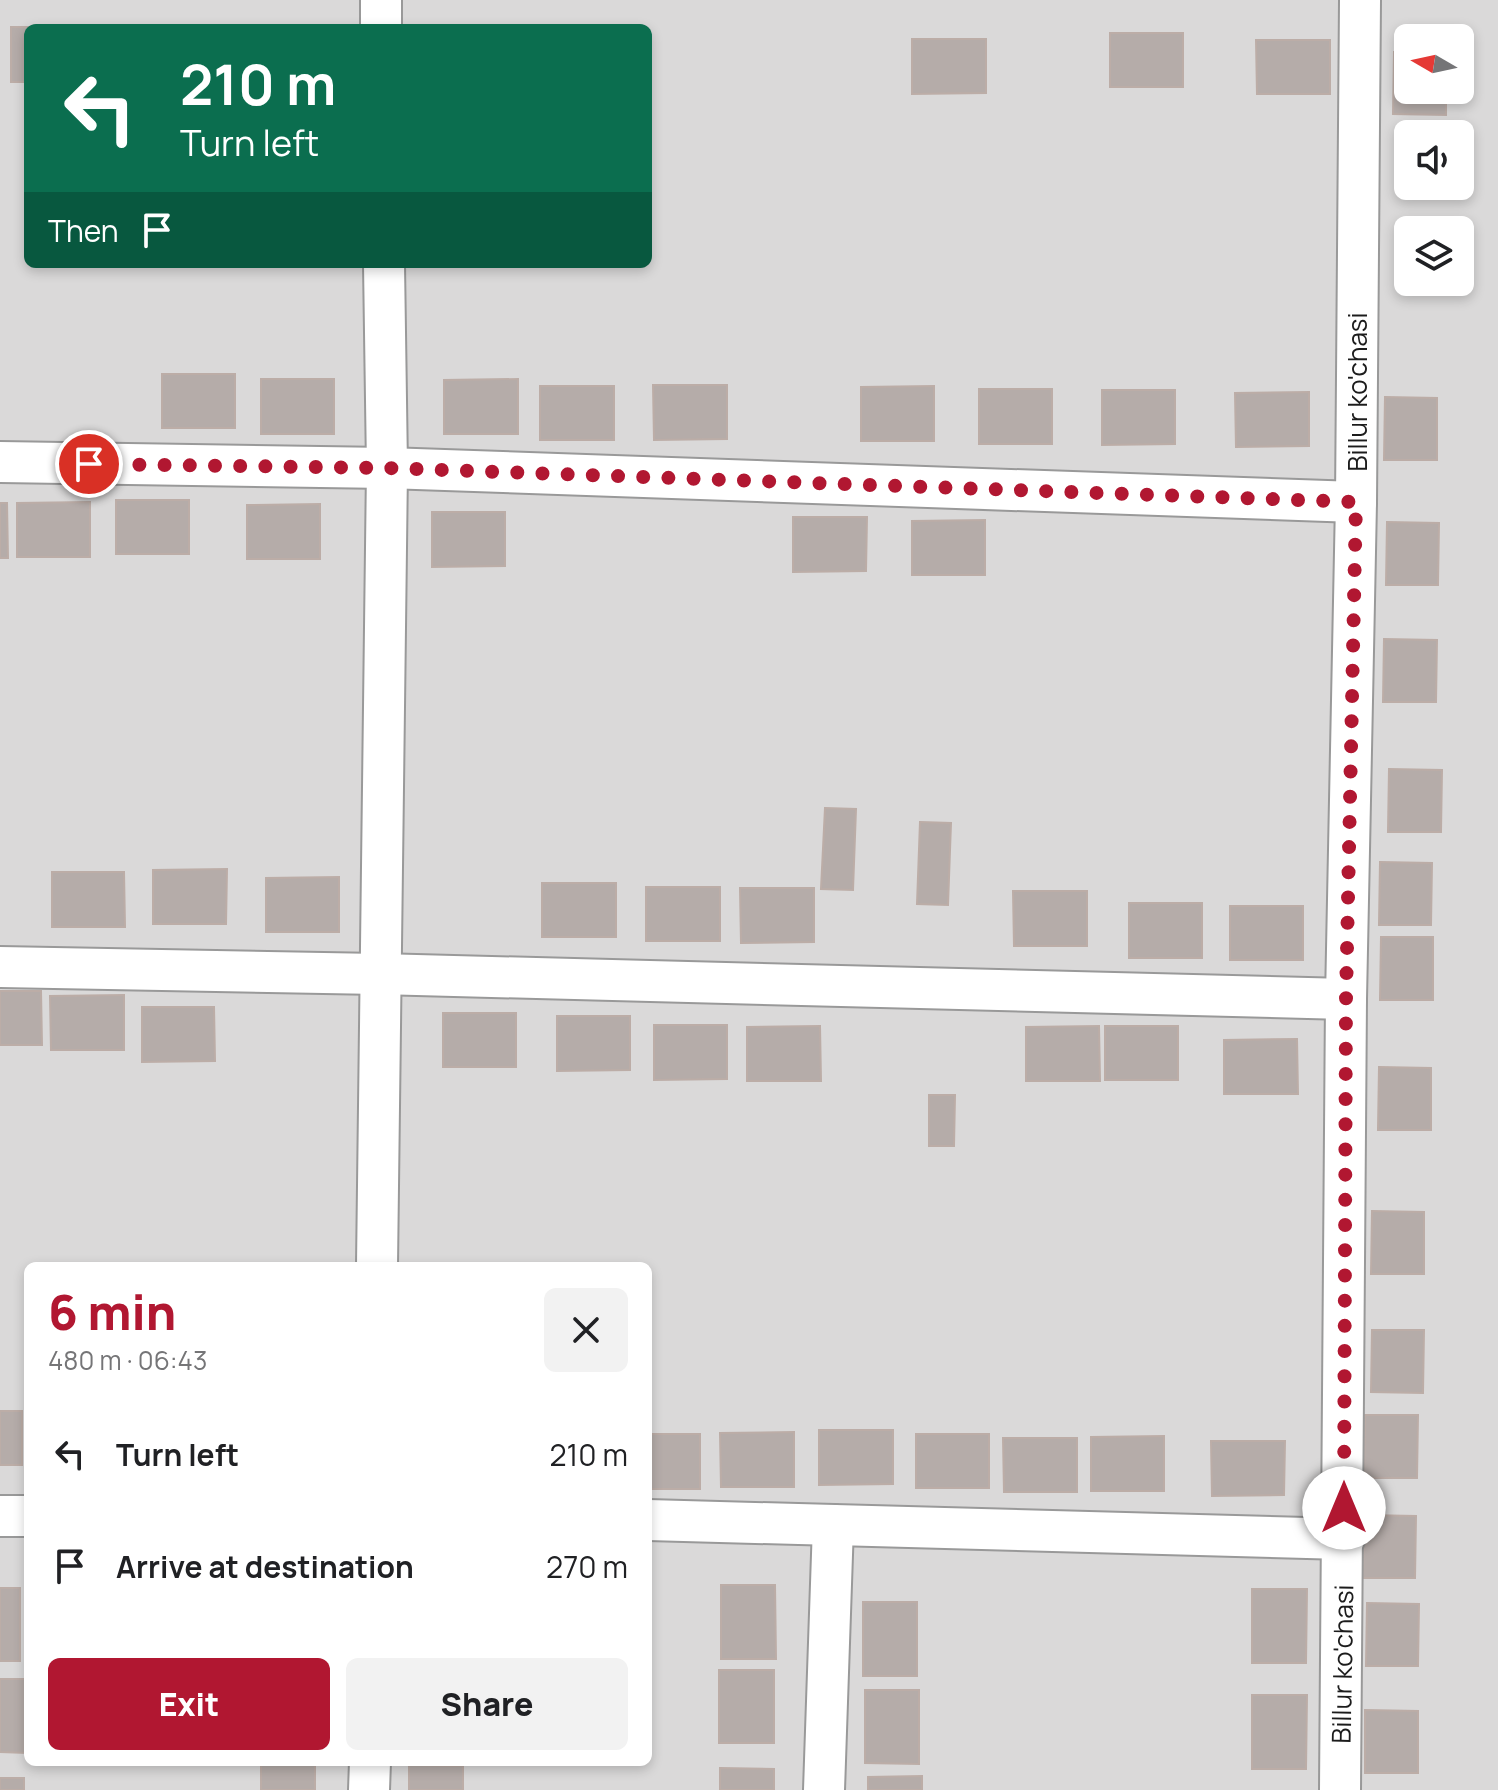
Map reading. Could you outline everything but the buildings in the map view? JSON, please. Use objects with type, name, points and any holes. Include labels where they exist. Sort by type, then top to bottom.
[{"type":"street","points":[[381,0],[381,24]]},
{"type":"street","name":"Billur ko'chasi","points":[[1340,1790],[1346,999],[1356,502],[1360,1]]},
{"type":"street","points":[[377,1262],[387,468],[384,268]]},
{"type":"street","points":[[0,462],[387,468],[1356,502]]},
{"type":"street","points":[[0,967],[1346,999]]},
{"type":"street","points":[[0,1516],[24,1516]]},
{"type":"street","points":[[652,1520],[1344,1539]]},
{"type":"street","points":[[824,1790],[833,1525]]},
{"type":"street","points":[[369,1790],[370,1766]]},
{"type":"shaded area","points":[[0,0],[1498,0],[1498,1790],[0,1790]]},
{"type":"route","points":[[89,464],[387,468],[1356,502],[1346,999],[1344,1508]]}]
